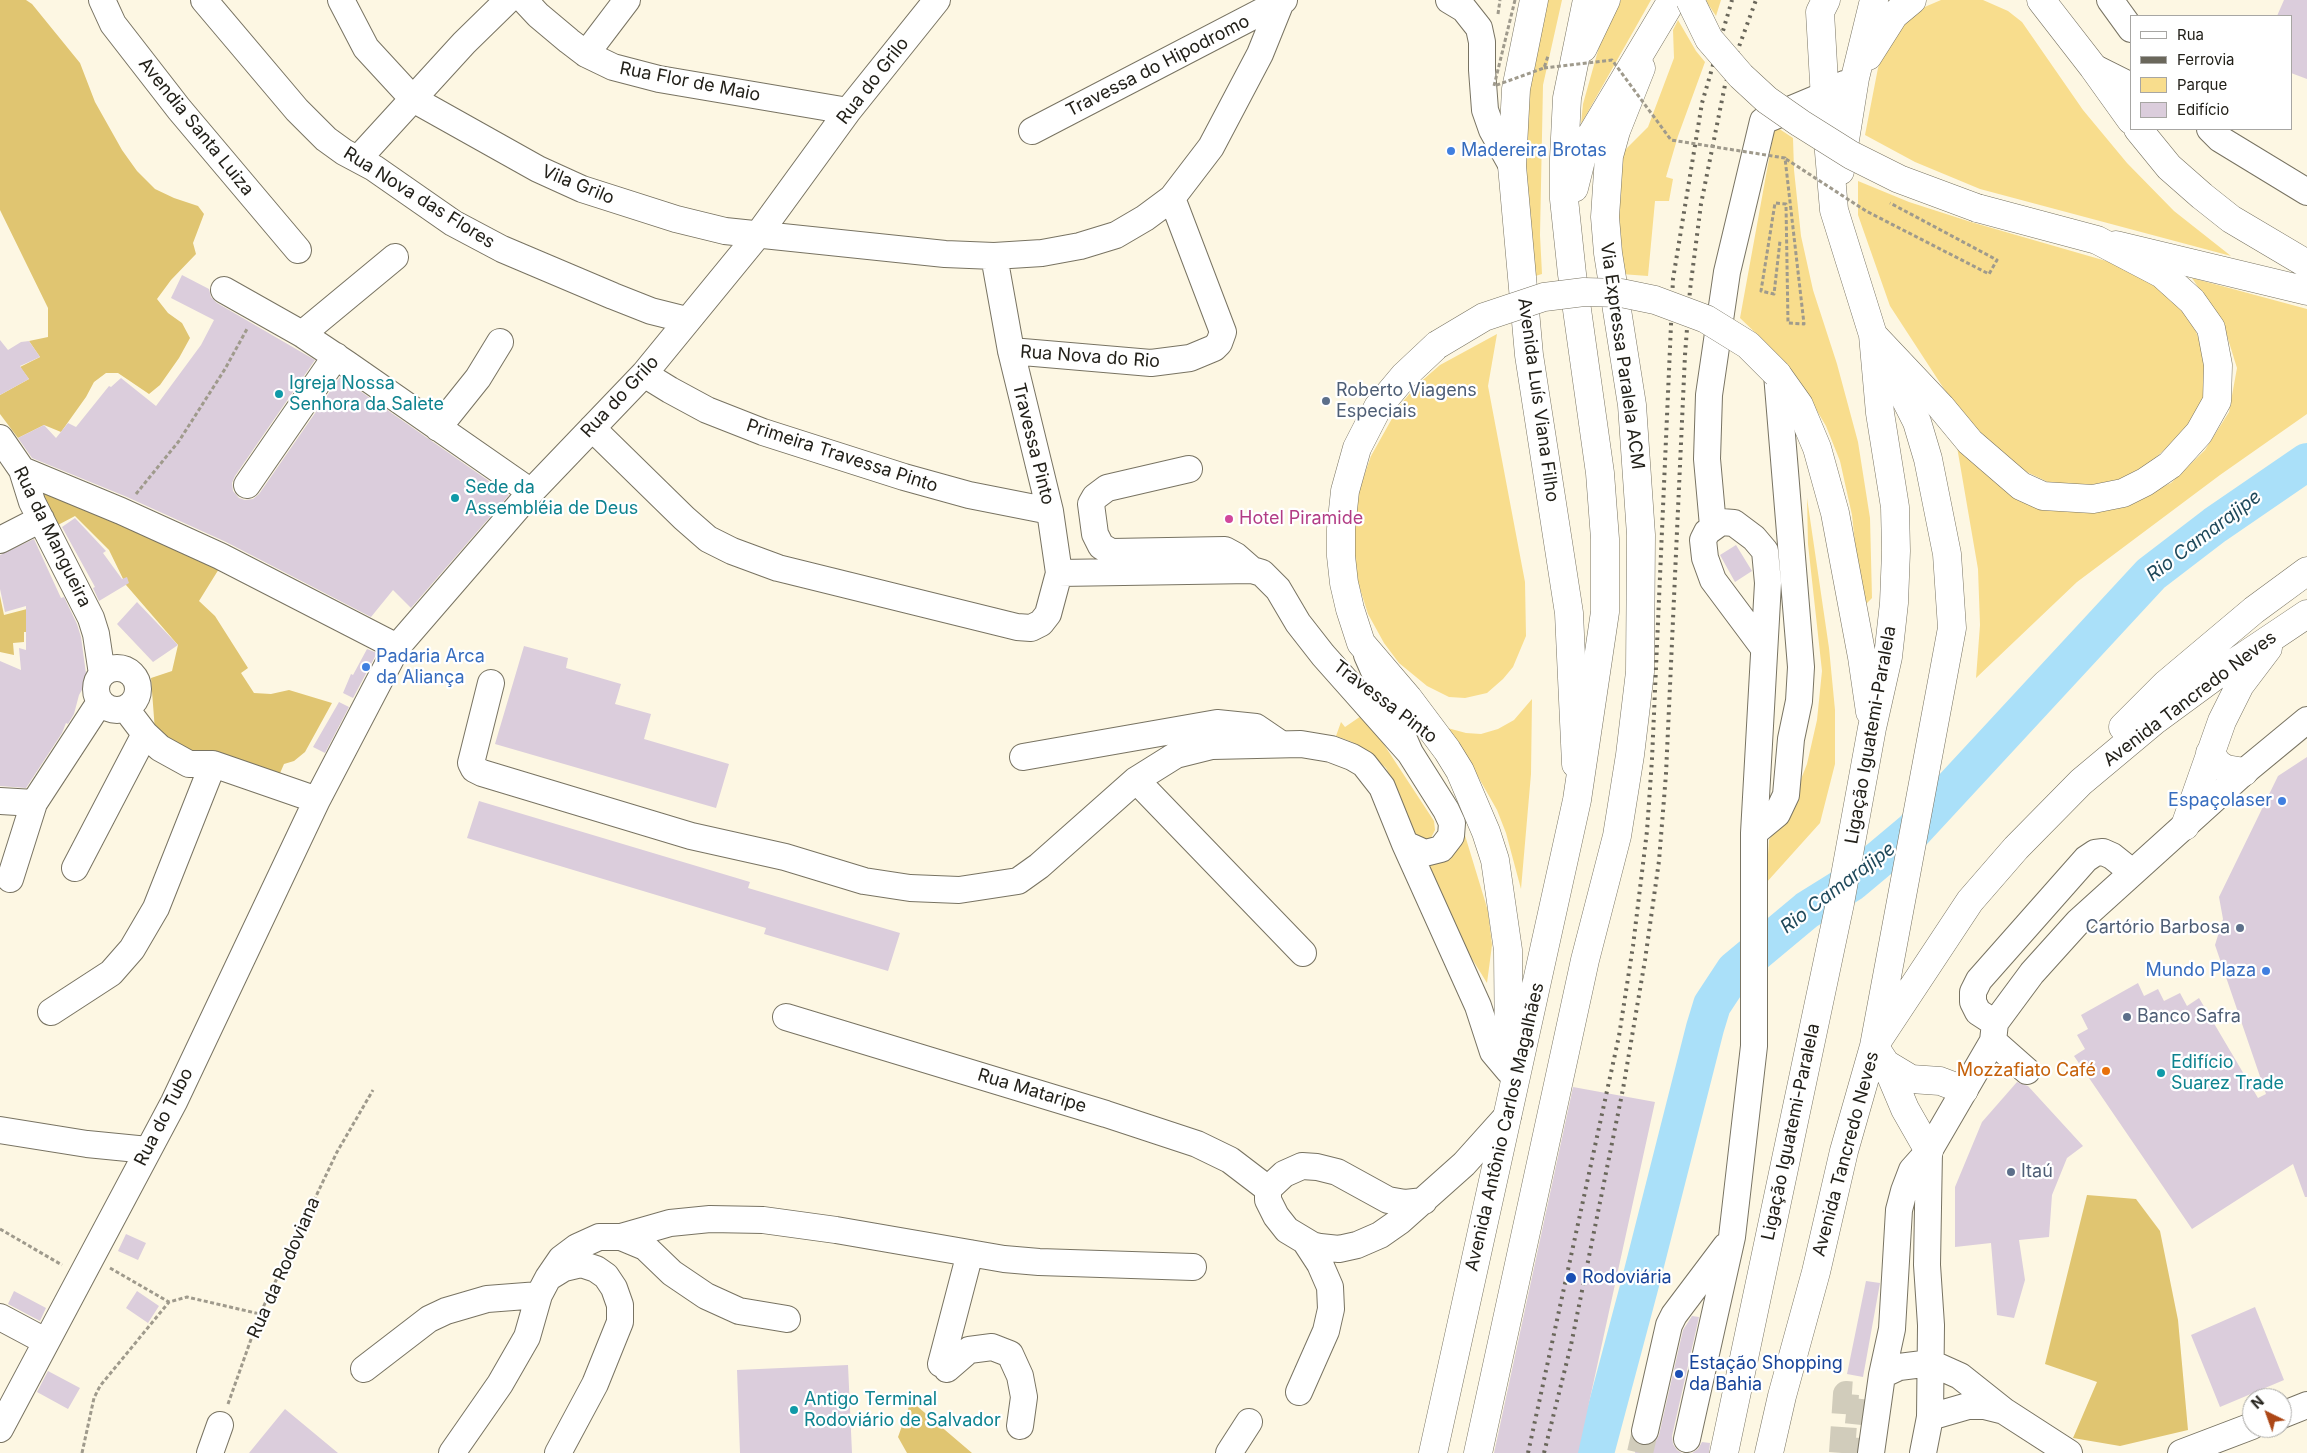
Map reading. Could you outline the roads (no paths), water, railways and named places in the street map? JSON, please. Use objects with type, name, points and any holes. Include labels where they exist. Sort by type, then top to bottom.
[{"type":"main road","name":"Avenida Luís Viana Filho","points":[[1534,0],[1516,89],[1512,166],[1529,355],[1569,613],[1577,800]]},
{"type":"main road","points":[[1577,800],[1605,612],[1605,539],[1600,473],[1572,274],[1564,199],[1564,158],[1568,98],[1586,0]]},
{"type":"main road","points":[[1568,98],[1583,47],[1606,0]]},
{"type":"main road","points":[[1572,274],[1572,211],[1581,160],[1590,136],[1606,107],[1674,0]]},
{"type":"main road","name":"Via Expressa Paralela ACM","points":[[1478,1453],[1585,960],[1617,836],[1630,755],[1640,652],[1642,535],[1632,405],[1607,244],[1605,217],[1609,156],[1635,80],[1674,0]]},
{"type":"main road","points":[[1690,0],[1709,39],[1741,76],[1768,100],[1851,155],[1900,179],[1977,208],[2097,240],[2307,291]]},
{"type":"main road","points":[[1834,210],[1855,78],[1874,0]]},
{"type":"main road","points":[[1855,78],[1894,15],[1912,0]]},
{"type":"main road","points":[[2028,0],[2048,9],[2130,119]]},
{"type":"main road","name":"Ligação Iguatemi-Paralela","points":[[1724,1453],[1840,903],[1872,728],[1888,657],[1894,603],[1896,552],[1894,507],[1880,413],[1873,335],[1834,210],[1826,95],[1823,6]]},
{"type":"main road","points":[[2139,130],[2169,167],[2202,196],[2231,219],[2307,264]]},
{"type":"main road","points":[[1873,335],[1941,407],[1970,442],[2021,486],[2043,496],[2093,499],[2123,493],[2145,482],[2170,465],[2199,433],[2217,401],[2218,365],[2212,328],[2192,300],[2162,274],[2097,240]]},
{"type":"main road","points":[[1508,1115],[1508,950],[1495,860],[1460,771],[1447,750],[1359,636],[1344,583],[1341,547],[1346,490],[1357,448],[1378,407],[1404,376],[1437,345],[1484,317],[1544,297],[1584,292],[1621,293],[1655,300],[1706,319],[1748,345],[1777,374],[1799,405],[1817,448],[1835,513],[1862,657],[1872,728]]},
{"type":"main road","points":[[1873,335],[1917,422],[1928,459],[1947,554],[1952,628],[1884,997],[1880,1055],[1905,1109],[1929,1151]]},
{"type":"main road","points":[[2082,782],[2121,729],[2166,684],[2254,610],[2307,571]]},
{"type":"main road","name":"Avenida Tancredo Neves","points":[[1769,1453],[1782,1396],[1816,1272],[1844,1151],[1880,1055],[1970,901],[2016,848],[2082,782],[2154,722],[2222,671],[2307,614]]},
{"type":"main road","points":[[2185,826],[2222,721],[2240,685],[2280,632]]},
{"type":"main road","points":[[2210,753],[2218,764],[2226,769],[2244,772]]},
{"type":"main road","name":"Avenida Antônio Carlos Magalhães","points":[[1433,1453],[1577,800]]},
{"type":"main road","points":[[1880,1055],[1911,1079],[1940,1082],[1964,1090]]},
{"type":"street","name":"Avendia Santa Luiza","points":[[102,0],[113,24],[179,109],[298,250]]},
{"type":"street","name":"Rua Nova das Flores","points":[[204,0],[297,110],[326,139],[344,152],[358,159],[453,223],[502,249],[651,311],[688,320]]},
{"type":"street","name":"Vila Grilo","points":[[342,0],[366,48],[413,99],[538,170],[582,190],[676,219],[725,231],[756,236],[945,254],[994,256],[1042,253],[1080,246],[1116,235],[1146,218],[1172,198],[1211,148],[1260,54],[1282,1]]},
{"type":"street","points":[[358,159],[464,43],[508,0]]},
{"type":"street","name":"Rua Flor de Maio","points":[[524,0],[538,15],[586,54],[613,67],[659,79],[848,110]]},
{"type":"street","points":[[586,54],[626,0]]},
{"type":"street","name":"Rua do Grilo","points":[[317,800],[397,647],[531,492],[644,374],[756,236],[848,110],[937,0]]},
{"type":"street","points":[[1450,0],[1464,9],[1479,28],[1482,42],[1485,110],[1492,130],[1512,166]]},
{"type":"street","points":[[2110,0],[2130,28]]},
{"type":"street","name":"Travessa do Hipodromo","points":[[1032,131],[1282,1]]},
{"type":"street","points":[[2093,67],[2130,86]]},
{"type":"street","points":[[1714,526],[1707,459],[1709,395],[1727,272],[1764,121],[1826,95],[1855,78]]},
{"type":"street","points":[[2211,130],[2220,139],[2307,192]]},
{"type":"street","name":"Rua Nova do Rio","points":[[1010,351],[1151,363],[1190,358],[1214,348],[1223,332],[1172,198]]},
{"type":"street","name":"Travessa Pinto","points":[[592,428],[643,480],[708,539],[732,551],[778,568],[1017,627],[1031,628],[1041,623],[1048,614],[1059,573],[1050,511],[1010,351],[994,256]]},
{"type":"street","points":[[302,334],[395,257]]},
{"type":"street","points":[[224,290],[302,334],[336,356],[531,492]]},
{"type":"street","points":[[438,428],[478,378],[500,342]]},
{"type":"street","points":[[247,485],[336,356]]},
{"type":"street","name":"Primeira Travessa Pinto","points":[[644,374],[707,410],[763,432],[960,493],[1050,511]]},
{"type":"street","points":[[1754,833],[1777,814],[1786,795],[1791,739],[1799,701],[1801,668],[1777,374]]},
{"type":"street","name":"Rua da Mangueira","points":[[1,442],[22,470],[26,487],[91,618],[96,634],[114,672]]},
{"type":"street","name":"Travessa Pinto","points":[[1189,469],[1107,488],[1094,498],[1091,504],[1095,534],[1101,546],[1111,552],[1226,550],[1252,570],[1262,573],[1278,589],[1298,623],[1321,652],[1410,753]]},
{"type":"street","points":[[22,470],[121,511],[220,556],[397,647]]},
{"type":"street","points":[[0,540],[41,519]]},
{"type":"street","points":[[1687,1439],[1732,1237],[1754,1046],[1752,876],[1763,647],[1768,583],[1765,551],[1754,538],[1734,523],[1721,522],[1707,532],[1703,540],[1704,558],[1713,580],[1763,647]]},
{"type":"street","points":[[1059,573],[1252,570]]},
{"type":"street","points":[[1359,636],[1410,753],[1446,810],[1452,823],[1451,836],[1440,849],[1434,852],[1425,853],[1405,844]]},
{"type":"street","name":"Travessa Pinto","points":[[1321,652],[1338,660],[1344,660],[1350,656],[1359,636]]},
{"type":"street","name":"Travessa Pinto","points":[[1321,652],[1390,709],[1447,750]]},
{"type":"street","points":[[114,672],[135,677],[138,688],[135,701],[126,708],[117,710],[107,708],[100,702],[96,688],[114,672]]},
{"type":"street","points":[[492,683],[471,762],[474,769],[482,773],[691,836],[785,857],[864,881],[910,888],[959,890],[1018,881],[1038,866],[1136,780],[1176,755],[1212,746],[1301,744],[1331,749],[1364,764],[1382,787],[1405,844],[1478,1006],[1493,1052],[1509,1071]]},
{"type":"street","points":[[10,879],[34,803],[100,702]]},
{"type":"street","points":[[126,708],[145,734],[160,748],[189,764],[213,764],[317,800]]},
{"type":"street","points":[[1871,1453],[1882,1375],[1892,1329],[1900,1210],[1912,1170],[1929,1151],[1994,1032],[2032,973],[2078,922],[2244,772],[2307,720]]},
{"type":"street","points":[[1023,757],[1217,723],[1256,727],[1281,744]]},
{"type":"street","points":[[74,868],[145,734]]},
{"type":"street","points":[[51,1012],[111,973],[121,964],[132,949],[156,908],[213,764]]},
{"type":"street","points":[[1136,780],[1303,953]]},
{"type":"street","name":"Rua do Tubo","points":[[0,1429],[178,1093],[317,800]]},
{"type":"street","points":[[0,801],[34,803]]},
{"type":"street","points":[[2027,1071],[1978,1012],[1973,1002],[1973,992],[1979,980],[2086,859],[2095,853],[2103,852],[2112,856],[2132,872]]},
{"type":"street","name":"Rua Mataripe","points":[[786,1017],[1106,1114],[1197,1144],[1230,1160],[1268,1188]]},
{"type":"street","points":[[1424,1201],[1405,1203],[1388,1200],[1337,1172],[1317,1167],[1302,1166],[1292,1170],[1284,1174],[1268,1188],[1268,1200],[1276,1216],[1287,1230],[1305,1241],[1320,1247],[1339,1249],[1357,1245],[1394,1226],[1424,1201],[1464,1164],[1508,1115]]},
{"type":"street","points":[[0,1130],[87,1144],[148,1150]]},
{"type":"street","points":[[1923,1453],[1930,1417],[1931,1326],[1927,1265],[1929,1151]]},
{"type":"street","points":[[452,1453],[500,1384],[527,1338],[544,1286],[561,1259],[577,1247],[599,1238],[621,1237],[670,1223],[710,1219],[763,1220],[1039,1262],[1193,1267]]},
{"type":"street","points":[[621,1237],[644,1247],[672,1273],[706,1296],[739,1311],[787,1319]]},
{"type":"street","points":[[1645,1431],[1669,1325],[1674,1315],[1732,1237]]},
{"type":"street","points":[[1299,1392],[1326,1331],[1331,1308],[1330,1287],[1320,1264],[1305,1241]]},
{"type":"street","points":[[970,1253],[944,1367],[969,1350],[992,1347],[1010,1354],[1020,1376],[1024,1398],[1020,1426]]},
{"type":"street","points":[[364,1369],[429,1320],[446,1310],[544,1286],[564,1268],[582,1264],[596,1269],[606,1276],[614,1288],[620,1305],[620,1322],[595,1384],[558,1453]]},
{"type":"street","points":[[0,1317],[45,1341]]},
{"type":"street","points":[[1882,1375],[1899,1367],[1931,1363],[1960,1376],[2004,1411],[2069,1453]]},
{"type":"street","name":"Avenida Tancredo Neves","points":[[1782,1396],[1784,1453]]},
{"type":"street","points":[[2292,1411],[2307,1405]]},
{"type":"street","points":[[1930,1417],[1968,1406],[1984,1406],[2004,1411]]},
{"type":"street","points":[[1229,1453],[1249,1422]]},
{"type":"street","points":[[210,1453],[220,1426]]},
{"type":"street","points":[[2181,1453],[2212,1448],[2242,1432]]},
{"type":"waterway","name":"Rio Camarajipe","points":[[1595,1453],[1705,1028],[1712,1005],[1735,970],[1807,910],[1852,882],[1914,830],[2151,574],[2215,525],[2307,462]]},
{"type":"tunnel","points":[[1842,1453],[1846,1394],[1861,1395],[1855,1453]]},
{"type":"tunnel","points":[[1640,1453],[1645,1431]]},
{"type":"railway","points":[[1528,1453],[1619,1036],[1633,946],[1647,831],[1652,759],[1673,279],[1702,103],[1732,0]]},
{"type":"railway","points":[[1544,1453],[1571,1345],[1623,1089],[1645,960],[1659,861],[1666,774],[1685,355],[1690,290],[1701,204],[1725,85],[1756,0]]},
{"type":"place","name":"Madereira Brotas","points":[[1451,151]]},
{"type":"place","name":"Igreja Nossa Senhora da Salete","points":[[279,394]]},
{"type":"place","name":"Roberto Viagens Especiais","points":[[1326,401]]},
{"type":"place","name":"Sede da Assembléia de Deus","points":[[455,498]]},
{"type":"place","name":"Hotel Piramide","points":[[1229,519]]},
{"type":"place","name":"Padaria Arca da Aliança","points":[[366,667]]},
{"type":"place","name":"Espaçolaser","points":[[2282,801]]},
{"type":"place","name":"Cartório Barbosa","points":[[2240,928]]},
{"type":"place","name":"Mundo Plaza","points":[[2266,971]]},
{"type":"place","name":"Banco Safra","points":[[2127,1017]]},
{"type":"place","name":"Mozzafiato Café","points":[[2106,1071]]},
{"type":"place","name":"Edifício Suarez Trade","points":[[2161,1073]]},
{"type":"place","name":"Itaú","points":[[2011,1172]]},
{"type":"place","name":"Rodoviária","points":[[1571,1278]]},
{"type":"place","name":"Estação Shopping da Bahia","points":[[1679,1374]]},
{"type":"place","name":"Antigo Terminal Rodoviário de Salvador","points":[[794,1410]]}]
